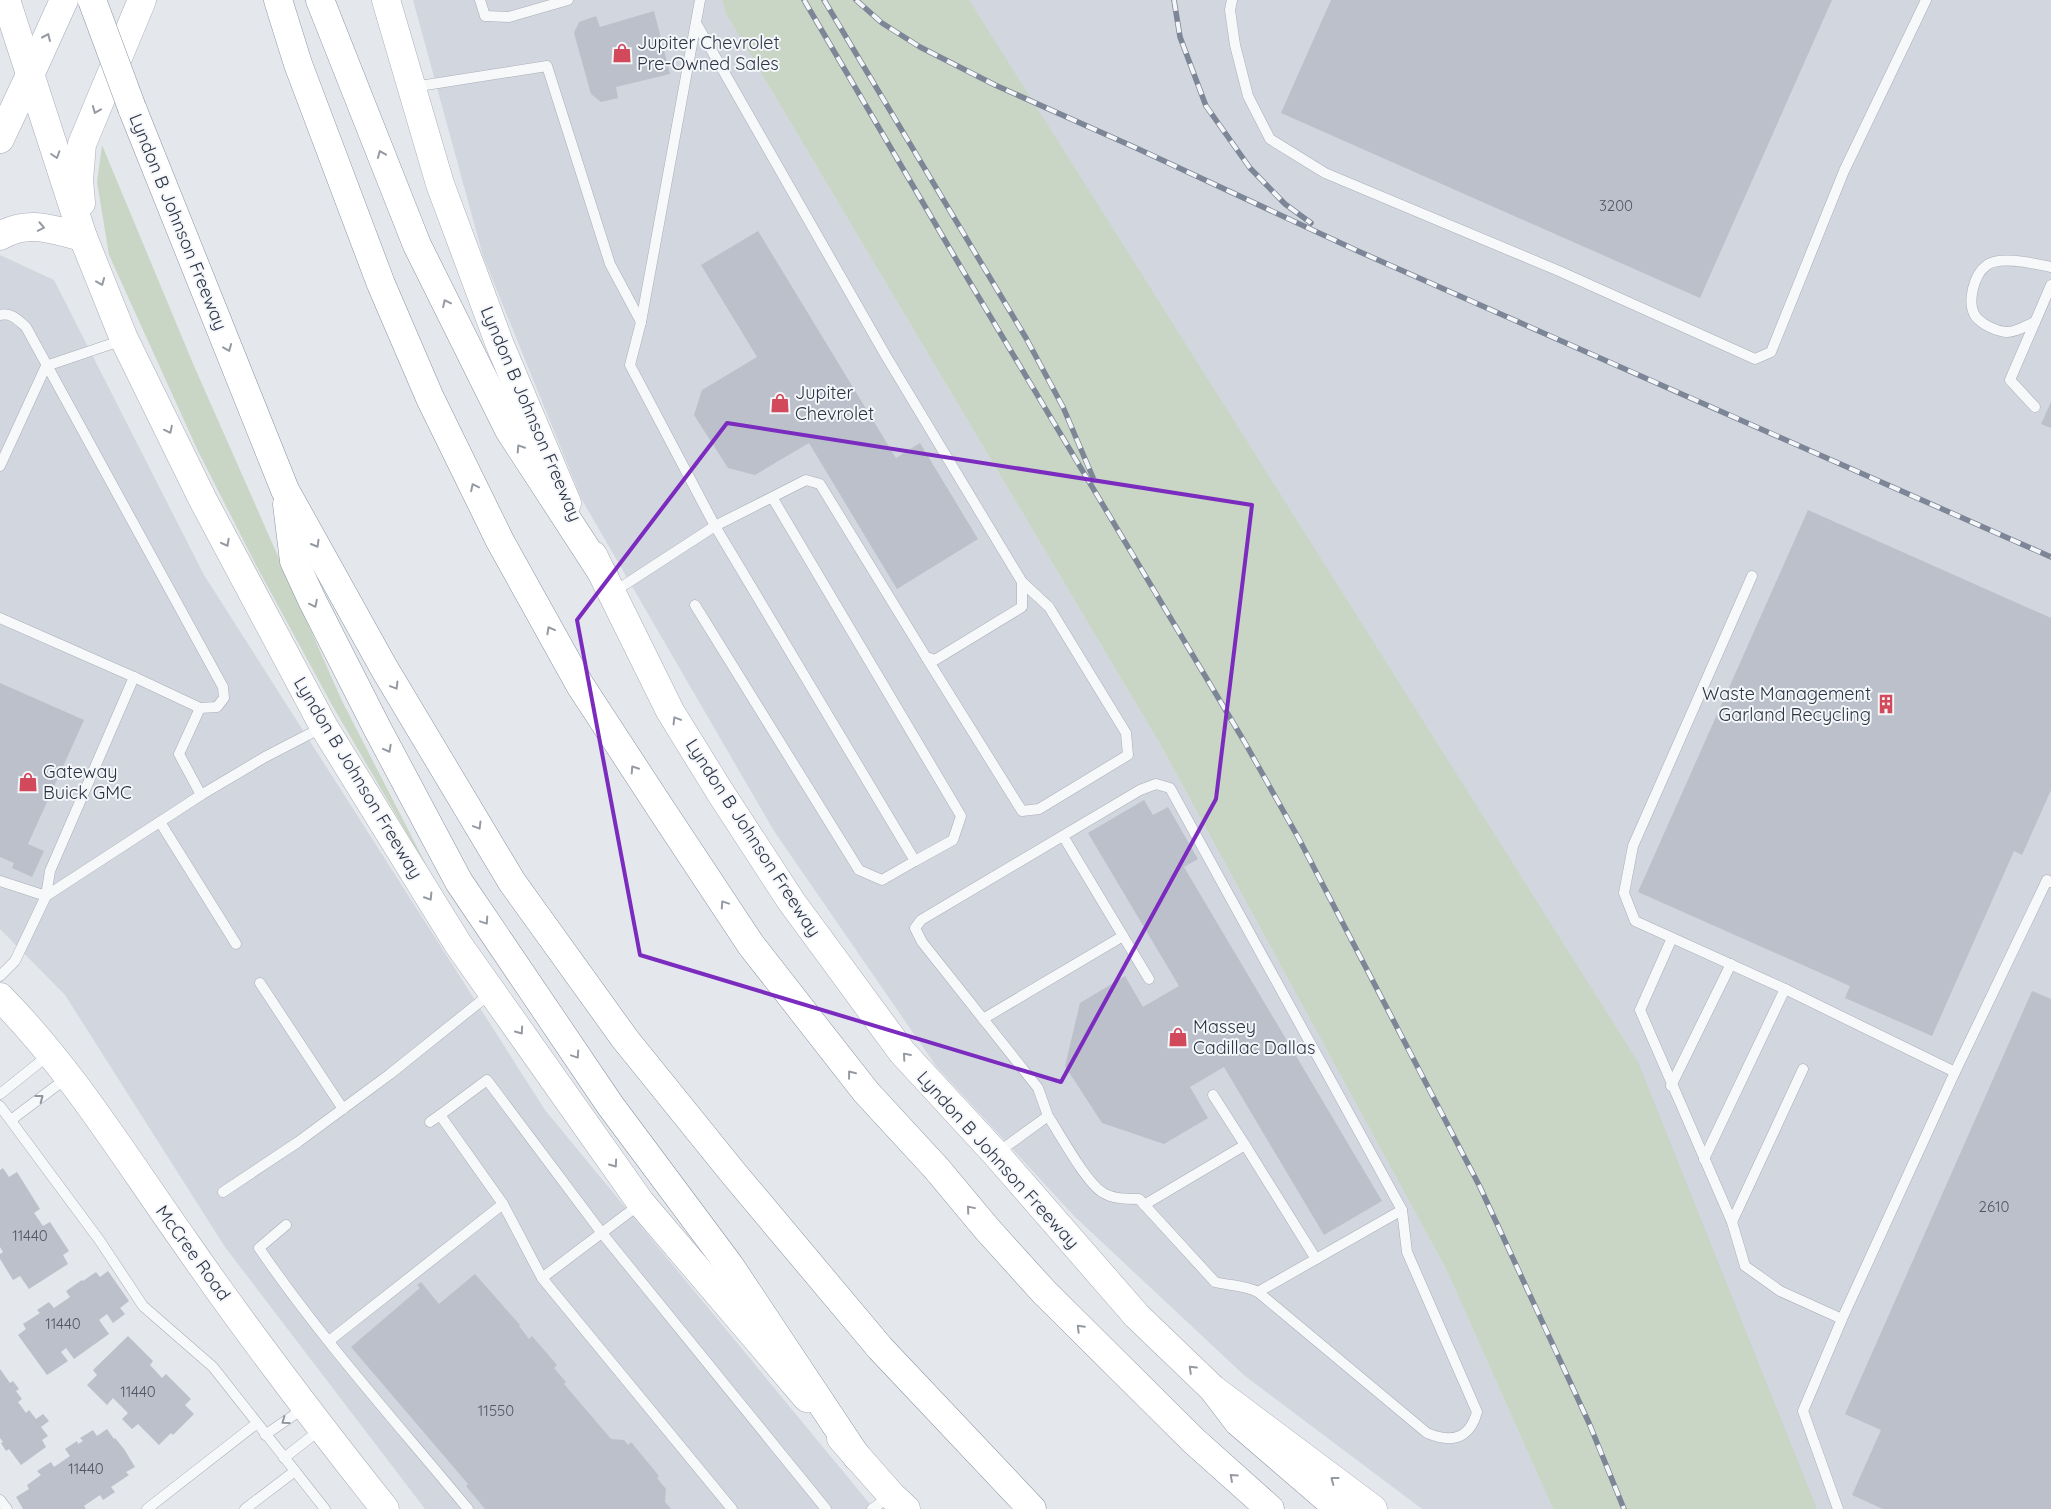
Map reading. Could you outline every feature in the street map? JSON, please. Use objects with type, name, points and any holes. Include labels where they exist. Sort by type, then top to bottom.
[{"type":"main road","points":[[0,139],[64,0]]},
{"type":"main road","name":"Lyndon B Johnson Freeway","points":[[92,0],[132,108],[285,490],[384,668],[512,882],[626,1039],[734,1174],[880,1348],[1032,1509]]},
{"type":"main road","points":[[0,236],[12,229],[34,225],[84,237],[79,180],[82,144],[142,0]]},
{"type":"main road","points":[[278,0],[298,64],[380,284],[430,398],[500,541],[580,685],[660,809],[751,945],[866,1092],[937,1169],[987,1229],[1044,1292],[1194,1441],[1270,1509]]},
{"type":"main road","points":[[320,0],[417,245],[504,421],[608,585]]},
{"type":"main road","name":"Lyndon B Johnson Freeway","points":[[386,0],[440,184],[500,345],[558,485],[670,711],[791,901],[902,1052],[996,1154],[1137,1316],[1213,1389],[1373,1509]]},
{"type":"main road","name":"Lyndon B Johnson Freeway","points":[[5,4],[84,237],[124,339],[203,500],[324,727],[458,944],[641,1203],[857,1456],[890,1505]]},
{"type":"main road","points":[[285,490],[294,561],[301,577],[377,728],[459,882],[610,1104],[730,1266],[857,1456]]},
{"type":"main road","name":"McCree Road","points":[[0,998],[22,1019],[69,1076],[186,1245],[304,1407],[385,1509]]},
{"type":"main road","points":[[1213,1389],[1238,1422],[1339,1509]]},
{"type":"lane","points":[[480,0],[485,16],[509,16],[568,0]]},
{"type":"lane","points":[[700,0],[641,322],[630,365],[715,526],[915,861]]},
{"type":"lane","points":[[1232,0],[1230,10],[1235,45],[1248,96],[1270,140],[1325,173],[1568,275],[1755,359],[1771,352],[1844,171],[1926,0]]},
{"type":"lane","points":[[608,585],[715,526],[806,480],[820,484],[1022,811],[1038,809],[1128,755],[1126,733],[1116,716],[1049,607],[1022,582],[886,356],[696,23]]},
{"type":"lane","points":[[412,88],[547,66],[610,264],[641,322]]},
{"type":"lane","points":[[2035,322],[2009,333],[1992,328],[1976,316],[1971,296],[1977,276],[1988,264],[2011,260],[2051,266]]},
{"type":"lane","points":[[2035,407],[2010,380],[2051,285]]},
{"type":"lane","points":[[0,315],[6,313],[16,317],[26,327],[223,687],[224,698],[217,707],[200,708],[0,618]]},
{"type":"lane","points":[[0,466],[46,366],[124,339]]},
{"type":"lane","points":[[695,605],[859,870],[882,880],[953,840],[961,816],[772,497]]},
{"type":"lane","points":[[1752,576],[1632,846],[1624,893],[1635,921],[1785,989],[1955,1072]]},
{"type":"lane","points":[[926,657],[935,660],[1022,607],[1022,582]]},
{"type":"lane","points":[[0,976],[15,961],[46,896],[50,871],[134,677]]},
{"type":"lane","points":[[200,708],[179,754],[202,795]]},
{"type":"lane","points":[[46,896],[202,795],[265,757],[324,727]]},
{"type":"lane","points":[[1156,784],[1170,788],[1402,1210],[1407,1252],[1477,1412],[1475,1419],[1467,1430],[1457,1438],[1441,1439],[1427,1433],[1258,1292],[1246,1287],[1215,1282],[1139,1199],[1117,1198],[1102,1192],[1091,1181],[1048,1116],[1038,1088],[922,942],[915,928],[921,920],[1063,836],[1140,790],[1156,784]]},
{"type":"lane","points":[[160,822],[236,944]]},
{"type":"lane","points":[[1063,836],[1149,979]]},
{"type":"lane","points":[[1838,1509],[1803,1411],[1842,1319],[1955,1072],[2050,878]]},
{"type":"lane","points":[[0,881],[46,896]]},
{"type":"lane","points":[[983,1019],[1123,936]]},
{"type":"lane","points":[[1672,938],[1640,1010],[1732,1222],[1746,1266],[1780,1291],[1842,1319]]},
{"type":"lane","points":[[1672,1086],[1731,964]]},
{"type":"lane","points":[[260,983],[343,1109]]},
{"type":"lane","points":[[1704,1159],[1785,989]]},
{"type":"lane","points":[[223,1192],[343,1109],[492,992]]},
{"type":"lane","points":[[0,1094],[51,1054]]},
{"type":"lane","points":[[1732,1222],[1803,1069]]},
{"type":"lane","points":[[11,1120],[69,1076]]},
{"type":"lane","points":[[430,1122],[486,1080],[601,1232],[826,1509]]},
{"type":"lane","points":[[1213,1094],[1316,1259]]},
{"type":"lane","points":[[0,1106],[100,1241],[143,1306],[213,1367],[256,1424],[325,1509]]},
{"type":"lane","points":[[440,1115],[503,1204],[542,1278],[732,1509]]},
{"type":"lane","points":[[996,1154],[1048,1116]]},
{"type":"lane","points":[[1144,1206],[1245,1145]]},
{"type":"lane","points":[[542,1278],[641,1203]]},
{"type":"lane","points":[[329,1341],[503,1204]]},
{"type":"lane","points":[[1258,1292],[1402,1210]]},
{"type":"lane","points":[[286,1225],[259,1248],[288,1290],[468,1509]]},
{"type":"lane","points":[[265,1435],[304,1407]]},
{"type":"lane","points":[[147,1509],[256,1424]]},
{"type":"lane","points":[[284,1458],[321,1429]]},
{"type":"lane","points":[[245,1509],[295,1471]]},
{"type":"lane","points":[[0,1500],[7,1509]]},
{"type":"highlighted area","points":[[727,423],[1252,505],[1216,799],[1061,1082],[640,955],[577,620]]},
{"type":"shaded area","points":[[413,0],[722,0],[726,14],[1160,744],[1446,1269],[1553,1509],[1422,1509],[1245,1376],[1075,1217],[936,1066],[774,831],[582,500],[483,256]]},
{"type":"shaded area","points":[[893,0],[2051,0],[2051,1509],[1689,1509]]},
{"type":"shaded area","points":[[0,255],[54,280],[204,575],[545,1110],[874,1509],[425,1509],[225,1247],[65,995],[0,929]]},
{"type":"green space","points":[[722,0],[969,0],[1638,1062],[1817,1509],[1553,1509],[1446,1269],[1160,744],[726,14]]},
{"type":"green space","points":[[102,145],[194,366],[342,701],[433,878],[332,705],[257,567],[198,451],[109,255],[97,182]]},
{"type":"building","points":[[1331,0],[1832,0],[1700,298],[1281,113]]},
{"type":"building","name":"Jupiter Chevrolet Pre-Owned Sales","points":[[654,11],[670,74],[616,87],[618,98],[601,102],[591,94],[574,33],[579,22],[596,16],[600,27]]},
{"type":"building","name":"Jupiter Chevrolet","points":[[758,231],[896,458],[920,443],[978,539],[897,589],[809,443],[755,475],[728,468],[694,415],[702,390],[757,357],[701,265]]},
{"type":"building","points":[[2051,402],[2051,428],[2041,424]]},
{"type":"building","name":"Waste Management Garland Recycling","points":[[1808,510],[2051,618],[2051,790],[2022,855],[2014,851],[1932,1036],[1845,998],[1850,986],[1638,892]]},
{"type":"building","name":"Gateway Buick GMC","points":[[0,683],[84,720],[28,844],[44,851],[32,877],[12,868],[14,863],[0,857]]},
{"type":"building","name":"Massey Cadillac Dallas","points":[[1144,800],[1153,815],[1168,807],[1198,859],[1184,867],[1382,1201],[1324,1235],[1224,1067],[1190,1087],[1208,1118],[1164,1144],[1102,1123],[1065,1066],[1080,1003],[1125,976],[1143,1007],[1179,986],[1088,833]]},
{"type":"building","points":[[2032,991],[2051,999],[2051,1509],[1883,1509],[1852,1495],[1881,1430],[1845,1414]]},
{"type":"building","points":[[3,1168],[9,1177],[17,1172],[40,1209],[34,1213],[43,1226],[50,1222],[69,1251],[63,1255],[68,1264],[29,1289],[20,1276],[13,1280],[0,1259],[0,1254],[3,1252],[0,1247],[0,1170]]},
{"type":"building","points":[[108,1271],[129,1301],[120,1308],[125,1314],[113,1323],[107,1314],[99,1320],[109,1334],[74,1359],[66,1348],[61,1352],[68,1361],[47,1375],[18,1335],[26,1329],[23,1324],[40,1313],[37,1310],[49,1302],[54,1308],[70,1297],[66,1291],[82,1280],[96,1272],[100,1277]]},
{"type":"building","points":[[475,1274],[520,1325],[529,1339],[532,1336],[557,1365],[554,1368],[566,1382],[564,1384],[611,1439],[624,1440],[628,1445],[631,1442],[659,1476],[657,1478],[666,1489],[665,1502],[671,1509],[485,1509],[466,1486],[468,1484],[351,1347],[420,1288],[417,1285],[421,1282],[439,1304]]},
{"type":"building","points":[[128,1336],[153,1361],[150,1365],[162,1378],[166,1374],[191,1399],[185,1405],[194,1414],[173,1435],[171,1433],[159,1445],[138,1424],[132,1429],[122,1419],[128,1413],[113,1398],[107,1405],[87,1385],[97,1375],[93,1370]]},
{"type":"building","points":[[0,1369],[10,1383],[13,1381],[19,1389],[16,1391],[22,1399],[18,1402],[26,1413],[29,1410],[36,1419],[43,1414],[49,1421],[41,1427],[48,1436],[42,1440],[46,1447],[21,1465],[9,1449],[6,1451],[1,1443],[3,1442],[0,1438]]},
{"type":"building","points":[[107,1429],[124,1449],[135,1467],[126,1472],[129,1475],[111,1487],[115,1492],[103,1500],[100,1495],[84,1506],[86,1509],[23,1509],[16,1497],[29,1489],[27,1485],[41,1475],[37,1471],[51,1462],[54,1467],[70,1456],[65,1449],[77,1441],[78,1444],[83,1441],[80,1438],[93,1430],[97,1436]]},
{"type":"railway","points":[[804,0],[953,254],[1244,741],[1299,839],[1480,1187],[1589,1423],[1624,1509]]},
{"type":"railway","points":[[824,0],[1026,338],[1063,407],[1094,480]]},
{"type":"railway","points":[[856,0],[882,23],[920,47],[995,85],[1360,252],[2051,557]]},
{"type":"railway","points":[[1174,0],[1180,37],[1206,106],[1250,168],[1285,204],[1311,223]]},
{"type":"place","name":"Jupiter Chevrolet Pre-Owned Sales","points":[[622,53]]},
{"type":"place","name":"Jupiter Chevrolet","points":[[780,403]]},
{"type":"place","name":"Waste Management Garland Recycling","points":[[1886,704]]},
{"type":"place","name":"Gateway Buick GMC","points":[[28,782]]},
{"type":"place","name":"Massey Cadillac Dallas","points":[[1178,1037]]}]
